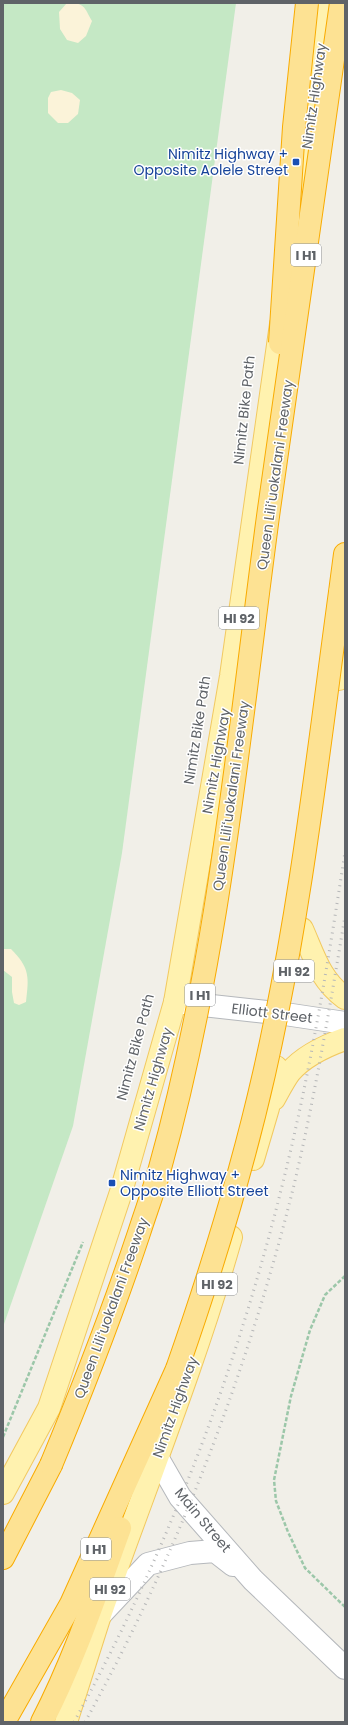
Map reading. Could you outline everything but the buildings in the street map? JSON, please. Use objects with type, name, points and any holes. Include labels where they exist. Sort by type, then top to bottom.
[{"type":"highway","points":[[270,507],[294,127],[307,3]]},
{"type":"highway","name":"Queen Liliʻuokalani Freeway","points":[[3,1558],[52,1465],[90,1371],[127,1268],[159,1170],[185,1068],[206,970],[223,863],[270,507],[341,3]]},
{"type":"highway","name":"I H1","points":[[4,1722],[71,1604],[177,1370],[210,1274],[236,1185],[264,1074],[298,898],[345,554]]},
{"type":"highway","points":[[340,592],[345,562]]},
{"type":"highway","points":[[42,1722],[58,1692],[80,1638],[177,1370]]},
{"type":"highway","points":[[3,1538],[52,1465]]},
{"type":"main road","name":"Nimitz Highway","points":[[3,1493],[49,1408],[121,1192],[175,1002],[231,676],[327,3]]},
{"type":"main road","name":"Nimitz Highway","points":[[66,1722],[101,1614],[220,1277],[268,1108],[302,928],[345,638]]},
{"type":"main road","points":[[302,928],[320,971],[336,992],[345,998]]},
{"type":"main road","points":[[268,1108],[290,1073],[302,1060],[328,1045],[345,1039]]},
{"type":"street","points":[[322,36],[345,40]]},
{"type":"street","name":"Elliott Street","points":[[175,1002],[345,1022]]},
{"type":"street","name":"Main Street","points":[[157,1457],[180,1497],[253,1580],[345,1668]]},
{"type":"street","name":"Main Street","points":[[101,1614],[148,1564],[190,1553],[214,1551],[253,1580]]},
{"type":"path","points":[[3,1437],[84,1238]]},
{"type":"path","points":[[345,1276],[325,1295],[310,1330],[291,1396],[274,1480],[276,1501],[288,1532],[305,1568],[345,1607]]},
{"type":"green space","points":[[3,3],[236,3],[122,853],[73,1126],[3,1327]]},
{"type":"sand","points":[[67,3],[81,5],[92,21],[86,36],[78,43],[67,40],[60,29],[59,12]]},
{"type":"sand","points":[[61,90],[72,93],[80,100],[78,114],[68,123],[58,123],[48,113],[48,98],[51,92]]},
{"type":"sand","points":[[3,949],[11,949],[22,962],[27,973],[28,986],[26,1002],[19,1005],[14,1003],[12,977],[3,970]]},
{"type":"railway","points":[[74,1722],[108,1658],[169,1526],[196,1459],[244,1322],[265,1252],[302,1100],[325,977],[345,852]]},
{"type":"railway","points":[[85,1722],[119,1658],[180,1527],[207,1460],[255,1324],[276,1255],[302,1152],[322,1051],[345,916]]},
{"type":"place","name":"Nimitz Highway + Opposite Aolele Street","points":[[296,162]]},
{"type":"place","name":"Nimitz Highway + Opposite Elliott Street","points":[[112,1183]]}]
